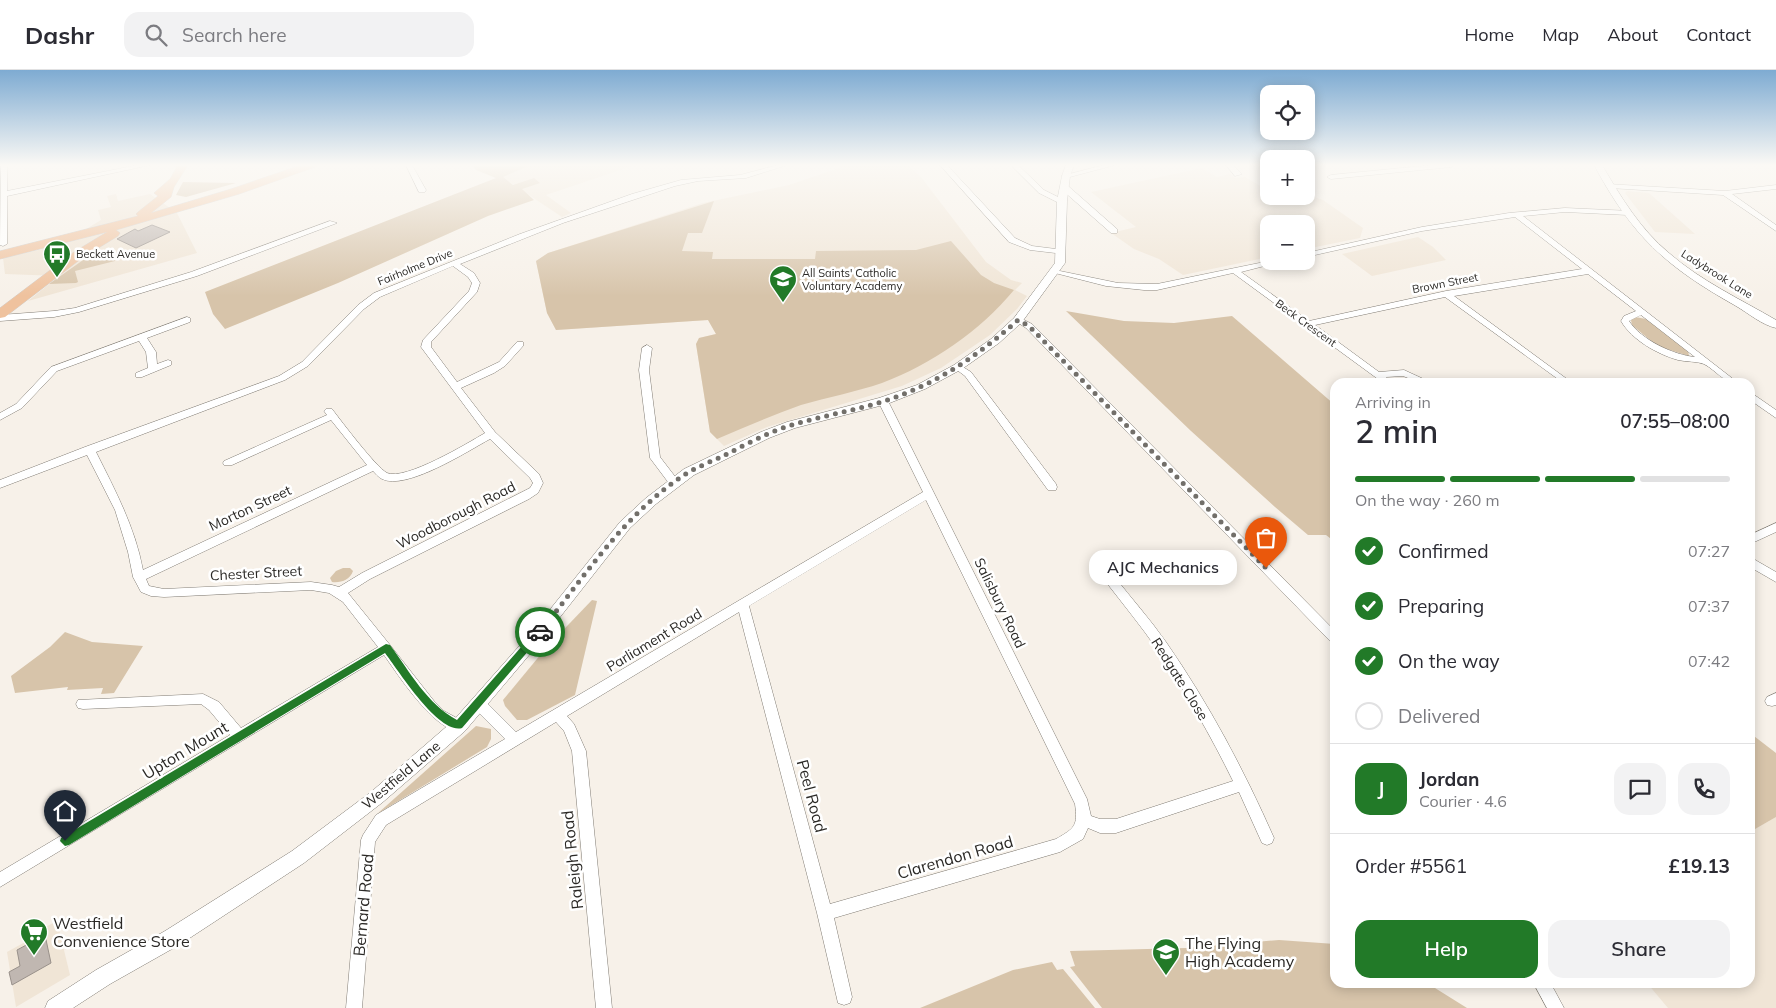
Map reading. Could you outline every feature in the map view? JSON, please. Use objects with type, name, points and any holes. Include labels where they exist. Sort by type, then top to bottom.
[{"type":"main road","points":[[81,251],[144,209]]},
{"type":"main road","points":[[145,212],[149,209]]},
{"type":"main road","points":[[1,250],[60,240],[108,229],[145,212],[157,209]]},
{"type":"main road","points":[[1,250],[172,209]]},
{"type":"main road","points":[[0,316],[108,229]]},
{"type":"main road","points":[[60,240],[82,240],[86,242],[81,251]]},
{"type":"street","points":[[1,250],[2,209]]},
{"type":"street","name":"Fairholme Drive","points":[[0,484],[282,378],[305,364],[362,306],[377,295],[525,234],[600,209]]},
{"type":"street","points":[[983,209],[1012,240],[1030,248],[1061,252]]},
{"type":"street","name":"Westfield Lane","points":[[55,1008],[172,938],[298,857],[377,797],[458,726],[479,704],[626,524],[689,472],[765,435],[791,425],[883,402],[921,387],[958,368],[995,341],[1018,320],[1060,263],[1062,209]]},
{"type":"street","points":[[1089,209],[1114,231]]},
{"type":"street","name":"Ladybrook Lane","points":[[1625,209],[1653,244],[1667,256],[1707,284],[1776,325]]},
{"type":"street","points":[[1748,209],[1776,229]]},
{"type":"street","points":[[1315,253],[1422,228],[1517,215],[1565,210],[1628,213]]},
{"type":"street","points":[[1517,215],[1728,378]]},
{"type":"street","points":[[0,316],[54,314],[76,310],[194,274],[333,223]]},
{"type":"street","name":"Woodborough Road","points":[[339,593],[366,576],[534,490],[538,484],[535,476],[491,434],[426,347],[426,342],[473,292],[476,284],[471,275],[454,263]]},
{"type":"street","points":[[1055,272],[1114,285],[1139,288],[1176,284],[1260,265]]},
{"type":"street","name":"Beck Crescent","points":[[1235,271],[1382,378]]},
{"type":"street","name":"Brown Street","points":[[1307,324],[1446,294],[1517,281],[1589,271]]},
{"type":"street","points":[[1446,294],[1562,378]]},
{"type":"street","points":[[1642,312],[1627,318],[1625,321],[1628,326],[1659,351],[1673,356],[1705,361]]},
{"type":"street","points":[[0,417],[19,406],[54,370],[187,320]]},
{"type":"street","points":[[1018,320],[1029,326],[1330,635]]},
{"type":"street","points":[[141,336],[152,352],[153,369]]},
{"type":"street","points":[[455,387],[502,364],[520,344]]},
{"type":"street","points":[[647,348],[644,370],[654,458],[675,483]]},
{"type":"street","points":[[139,375],[168,364]]},
{"type":"street","points":[[958,368],[968,374],[1052,487]]},
{"type":"street","points":[[1376,374],[1404,373],[1416,378]]},
{"type":"street","points":[[1755,399],[1776,415]]},
{"type":"street","name":"Salisbury Road","points":[[883,402],[1082,804],[1084,820]]},
{"type":"street","points":[[228,463],[331,413],[384,476],[413,475],[491,434]]},
{"type":"street","points":[[89,450],[120,510],[134,552],[139,577]]},
{"type":"street","name":"Morton Street","points":[[139,577],[374,466]]},
{"type":"street","name":"Parliament Road","points":[[393,811],[558,715],[929,493]]},
{"type":"street","points":[[1755,538],[1776,527]]},
{"type":"street","points":[[1755,564],[1776,578]]},
{"type":"street","name":"Chester Street","points":[[139,577],[145,589],[151,592],[323,586],[339,593],[347,599],[429,705],[439,715],[458,726]]},
{"type":"street","name":"Redgate Close","points":[[1110,579],[1160,645],[1243,784],[1267,838]]},
{"type":"street","name":"Peel Road","points":[[743,605],[825,913],[844,997]]},
{"type":"street","name":"Upton Mount","points":[[0,880],[386,648]]},
{"type":"street","points":[[83,704],[203,699],[214,706],[240,737]]},
{"type":"street","points":[[479,704],[514,739]]},
{"type":"street","name":"Raleigh Road","points":[[558,715],[569,728],[579,751],[604,1008]]},
{"type":"street","points":[[1084,820],[1100,826],[1116,826],[1243,784]]},
{"type":"street","name":"Bernard Road","points":[[354,1008],[368,840],[381,820],[393,811]]},
{"type":"street","name":"Clarendon Road","points":[[825,913],[1060,845],[1078,834],[1084,820]]},
{"type":"street","points":[[1544,988],[1556,1008]]},
{"type":"shaded area","points":[[171,209],[177,213],[197,253],[28,301],[59,276],[5,274],[3,258],[60,245],[101,220],[98,210]]},
{"type":"shaded area","points":[[417,209],[509,209],[488,216],[338,283],[225,329],[213,314],[205,292]]},
{"type":"shaded area","points":[[550,209],[565,209],[571,213],[562,217]]},
{"type":"shaded area","name":"All Saints' Catholic Voluntary Academy","points":[[685,209],[945,209],[986,262],[1011,280],[1022,283],[1015,290],[1027,296],[1017,309],[990,335],[941,368],[902,386],[767,427],[724,446],[710,432],[696,344],[699,338],[716,334],[708,320],[556,330],[547,313],[536,261],[548,253]]},
{"type":"shaded area","name":"All Saints' Catholic Voluntary Academy","points":[[689,209],[711,209],[702,233],[688,233],[682,251],[713,252],[712,259],[815,259],[816,251],[916,250],[951,241],[981,275],[994,283],[1014,290],[986,319],[954,345],[919,366],[882,383],[801,405],[717,439],[710,432],[696,344],[699,338],[716,334],[708,320],[556,330],[547,313],[536,261],[548,253]]},
{"type":"shaded area","points":[[1113,209],[1336,209],[1363,228],[1360,238],[1315,247],[1315,215],[1260,215],[1260,259],[1183,275],[1159,259],[1134,249],[1111,233],[1136,227]]},
{"type":"shaded area","points":[[1637,209],[1667,209],[1695,234],[1655,232]]},
{"type":"shaded area","points":[[1418,237],[1433,247],[1446,260],[1372,276],[1342,254]]},
{"type":"shaded area","points":[[96,251],[111,251],[115,261],[75,271],[78,282],[76,283],[49,284]]},
{"type":"shaded area","points":[[1066,311],[1124,321],[1174,323],[1232,316],[1330,401],[1330,538],[1326,535],[1308,535],[1191,431]]},
{"type":"shaded area","points":[[1635,317],[1646,319],[1688,351],[1689,356],[1657,346],[1632,325],[1631,320]]},
{"type":"shaded area","points":[[350,568],[353,571],[350,577],[339,582],[332,582],[330,578],[336,571]]},
{"type":"shaded area","points":[[592,600],[597,601],[575,695],[527,720],[517,720],[505,706],[503,700],[546,648]]},
{"type":"shaded area","points":[[65,632],[92,642],[143,646],[114,693],[101,694],[103,688],[67,690],[68,687],[15,693],[11,676],[50,647]]},
{"type":"shaded area","points":[[476,726],[491,729],[491,739],[487,747],[377,814]]},
{"type":"shaded area","points":[[1755,737],[1776,753],[1776,817],[1755,829]]},
{"type":"shaded area","points":[[1776,817],[1776,1008],[1668,1008],[1651,988],[1755,988],[1755,829]]},
{"type":"shaded area","points":[[57,921],[70,975],[16,1007],[7,952],[36,936],[36,932]]},
{"type":"shaded area","name":"The Flying High Academy","points":[[1279,940],[1330,944],[1330,988],[1435,988],[1467,1008],[1102,1008],[1070,967],[1075,966],[1070,951],[1186,948]]},
{"type":"shaded area","points":[[1052,962],[1057,970],[1063,969],[1095,1008],[920,1008],[1013,970]]},
{"type":"building","points":[[152,225],[170,232],[136,248],[117,239],[135,229],[138,231]]},
{"type":"building","name":"Westfield Convenience Store","points":[[45,935],[51,963],[12,985],[9,972],[20,966],[17,950]]},
{"type":"way so far","points":[[540,632],[626,524],[689,472],[765,435],[791,425],[883,402],[921,387],[958,368],[995,341],[1018,320],[1029,326],[1266,568]]},
{"type":"place","name":"Beckett Avenue","points":[[57,278]]},
{"type":"place","name":"All Saints' Catholic Voluntary Academy","points":[[783,303]]},
{"type":"place","name":"AJC Mechanics","points":[[1266,568]]},
{"type":"place","name":"Westfield Convenience Store","points":[[34,956]]},
{"type":"place","name":"The Flying High Academy","points":[[1166,976]]},
{"type":"route","points":[[65,841],[386,648],[429,705],[439,715],[458,726],[540,632]]}]
